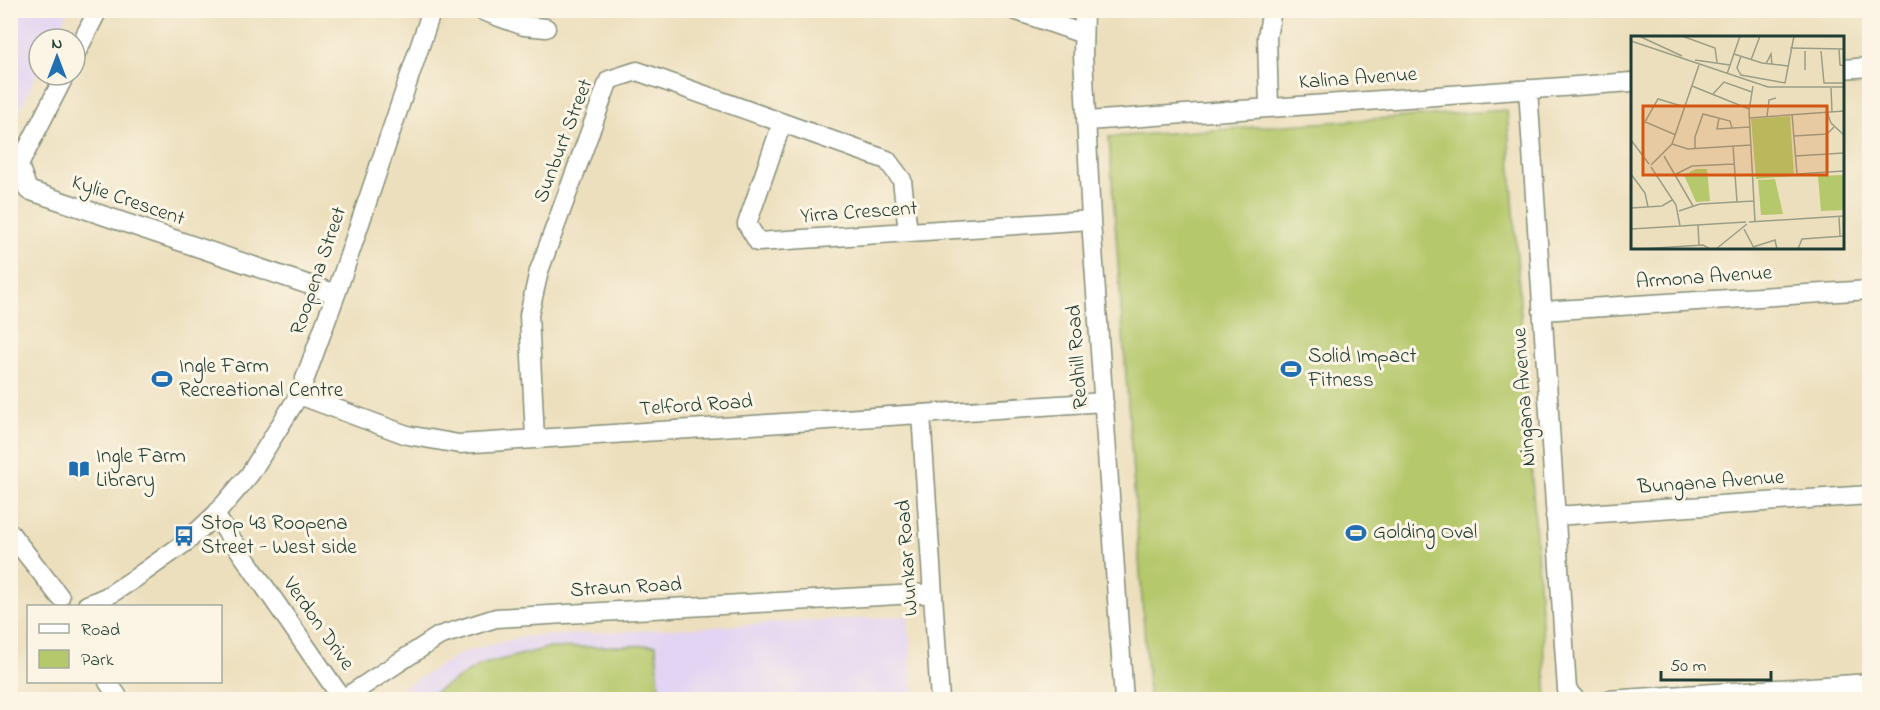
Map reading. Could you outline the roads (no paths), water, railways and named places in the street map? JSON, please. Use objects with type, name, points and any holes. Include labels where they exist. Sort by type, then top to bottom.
[{"type":"street","points":[[87,32],[98,10]]},
{"type":"street","points":[[480,10],[524,26],[546,28]]},
{"type":"street","points":[[1014,10],[1083,34]]},
{"type":"street","name":"Redhill Road","points":[[1084,10],[1091,220],[1124,699]]},
{"type":"street","points":[[1269,107],[1267,38],[1272,10]]},
{"type":"street","name":"Roopena Street","points":[[89,605],[106,597],[186,542],[215,515],[250,474],[299,395],[336,294],[428,12]]},
{"type":"street","points":[[1844,69],[1869,67]]},
{"type":"street","name":"Sunburt Street","points":[[535,439],[529,315],[539,271],[609,80],[637,71],[887,160],[902,180],[908,232]]},
{"type":"street","name":"Kalina Avenue","points":[[1087,120],[1631,82]]},
{"type":"street","name":"Kylie Crescent","points":[[59,87],[19,165],[28,190],[336,294]]},
{"type":"street","name":"Ningana Avenue","points":[[1528,89],[1567,690],[1576,699]]},
{"type":"street","name":"Yirra Crescent","points":[[782,123],[747,224],[758,242],[1091,220]]},
{"type":"street","name":"Armona Avenue","points":[[1542,311],[1869,290]]},
{"type":"street","name":"Telford Road","points":[[299,395],[407,435],[459,444],[1104,402]]},
{"type":"street","name":"Wunkar Road","points":[[921,414],[940,699]]},
{"type":"street","name":"Bungana Avenue","points":[[1556,516],[1869,495]]},
{"type":"street","name":"Verdon Drive","points":[[215,515],[343,699]]},
{"type":"street","points":[[10,533],[56,602],[70,594],[76,595],[86,605]]},
{"type":"street","name":"Straun Road","points":[[343,699],[439,636],[496,618],[933,593]]},
{"type":"street","points":[[109,683],[120,699]]},
{"type":"street","points":[[1608,699],[1869,683]]},
{"type":"place","name":"Solid Impact Fitness","points":[[1291,369]]},
{"type":"place","name":"Ingle Farm Recreational Centre","points":[[162,379]]},
{"type":"place","name":"Ingle Farm Library","points":[[79,469]]},
{"type":"place","name":"Golding Oval","points":[[1356,533]]},
{"type":"place","name":"Stop 43 Roopena Street - West side","points":[[184,536]]}]
